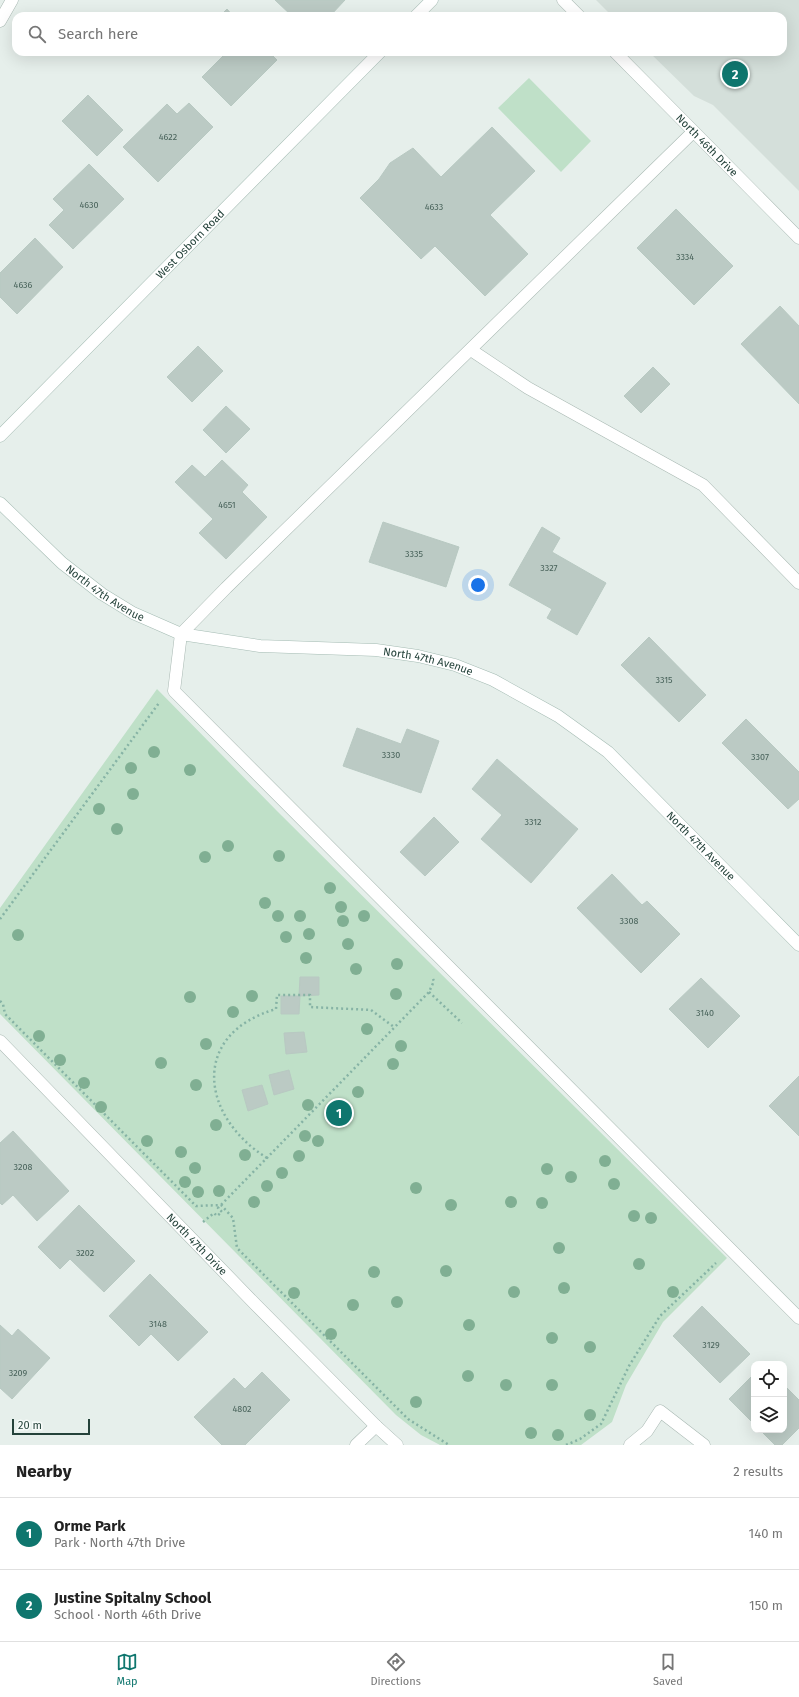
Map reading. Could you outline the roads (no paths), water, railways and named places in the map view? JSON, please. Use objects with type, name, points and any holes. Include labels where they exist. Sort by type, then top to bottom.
[{"type":"street","points":[[0,21],[12,0]]},
{"type":"street","points":[[420,12],[432,0]]},
{"type":"street","points":[[563,0],[575,12]]},
{"type":"street","name":"West Osborn Road","points":[[0,436],[376,56]]},
{"type":"street","name":"North 46th Drive","points":[[619,56],[799,238]]},
{"type":"street","points":[[693,132],[226,588],[181,634],[174,691],[799,1318]]},
{"type":"street","points":[[471,350],[528,388],[703,485],[799,583]]},
{"type":"street","name":"North 47th Avenue","points":[[0,503],[62,563],[102,594],[133,613],[181,634],[260,646],[376,650],[418,656],[455,665],[493,680],[558,716],[608,752],[799,945]]},
{"type":"street","name":"North 47th Drive","points":[[0,1041],[188,1237],[376,1426],[397,1445]]},
{"type":"street","points":[[630,1445],[647,1431],[660,1411],[704,1445]]},
{"type":"street","points":[[356,1445],[376,1426]]},
{"type":"place","name":"Justine Spitalny School","points":[[735,74]]},
{"type":"place","name":"Orme Park","points":[[339,1113]]}]
